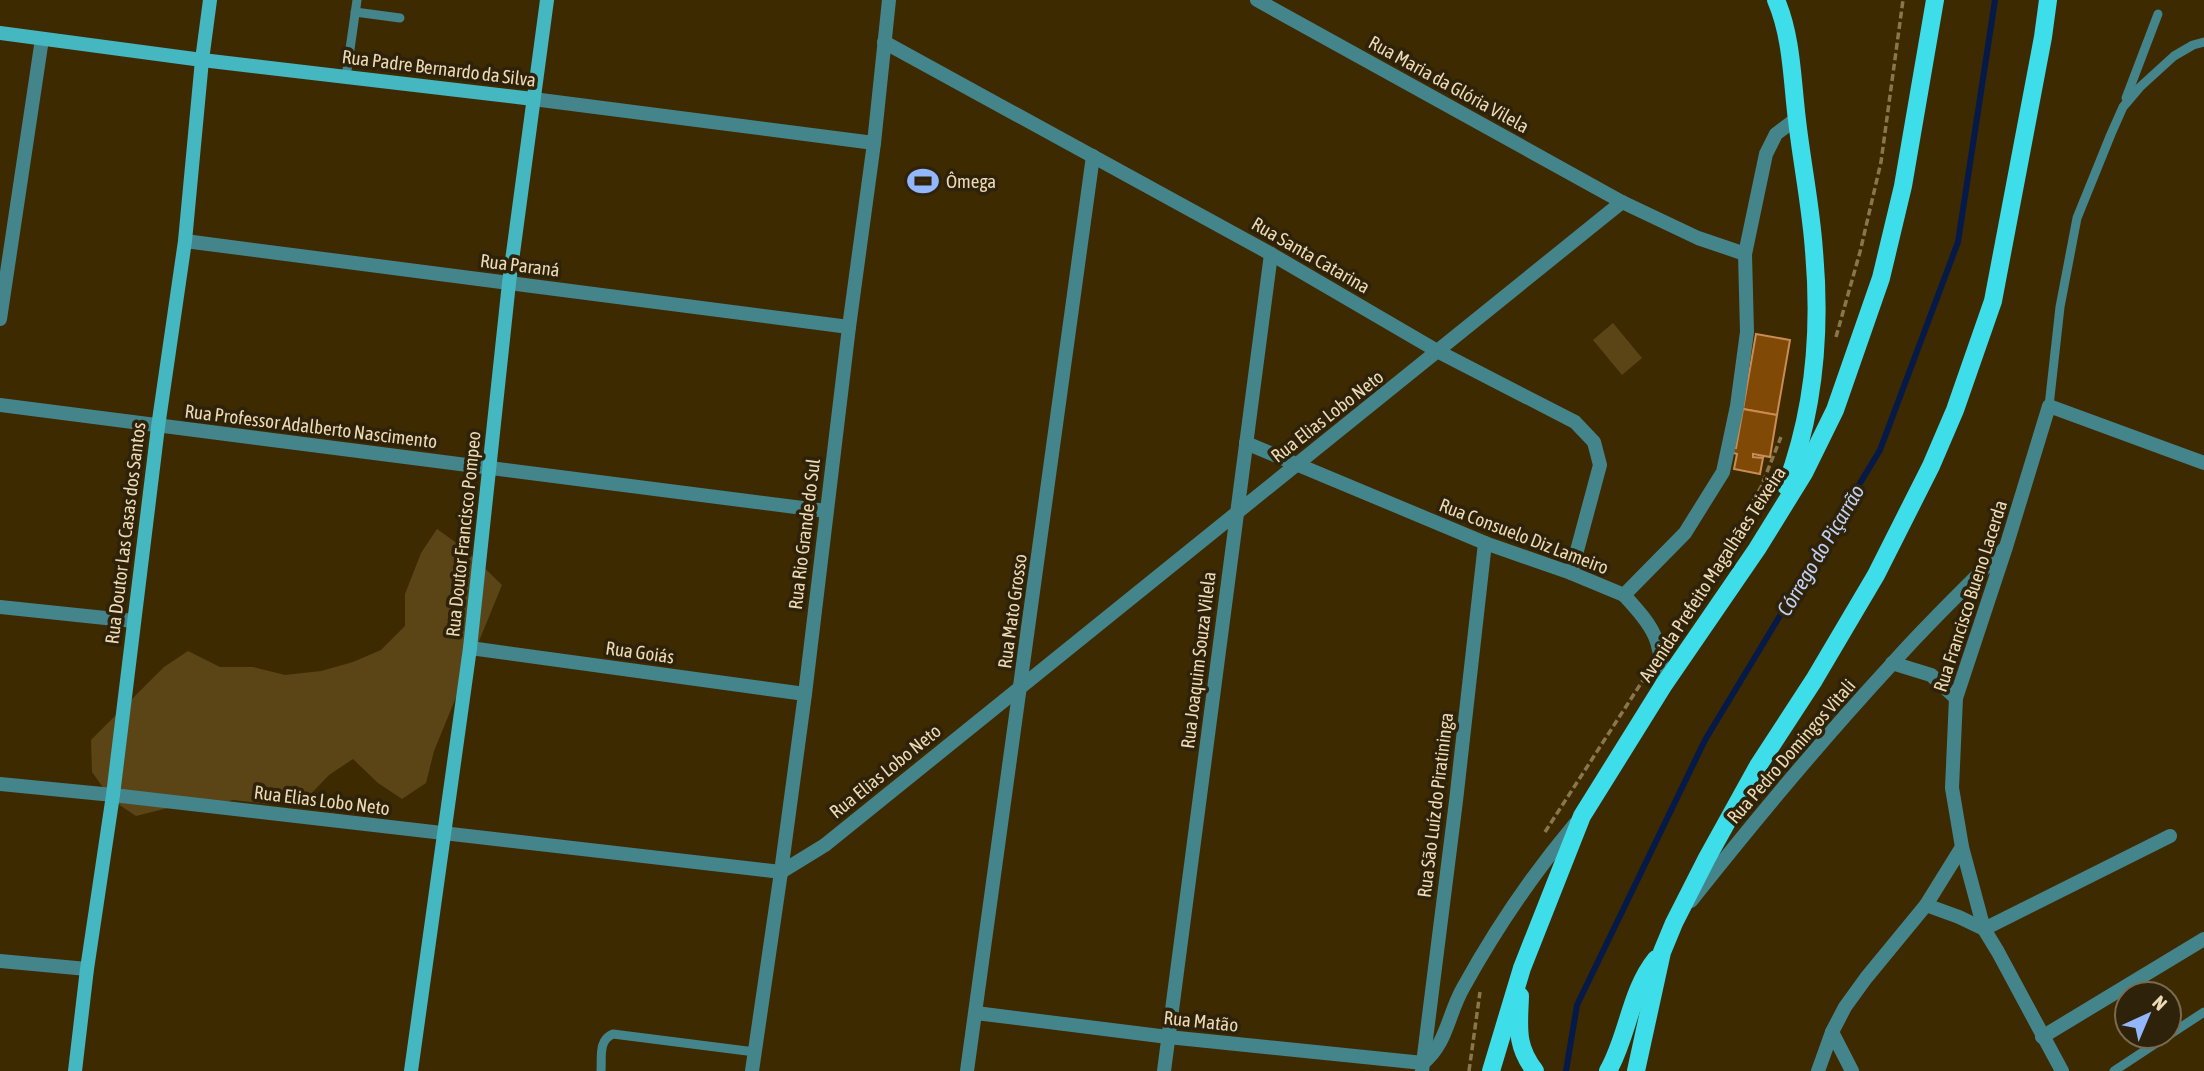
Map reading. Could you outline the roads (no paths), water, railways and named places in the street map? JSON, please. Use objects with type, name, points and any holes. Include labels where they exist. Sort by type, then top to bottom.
[{"type":"main road","points":[[1772,526],[1792,470],[1809,406],[1816,323],[1815,252],[1789,49],[1776,0]]},
{"type":"main road","name":"Avenida Prefeito Magalhães Teixeira","points":[[1491,1071],[1522,968],[1582,816],[1663,686],[1772,526],[1804,473],[1835,410],[1881,278],[1903,186],[1935,0]]},
{"type":"main road","points":[[1636,1071],[1662,952],[1674,923],[1758,766],[1814,680],[1876,575],[1931,466],[1955,411],[1993,301],[2048,0]]},
{"type":"main road","points":[[1608,1071],[1641,983],[1662,952]]},
{"type":"main road","points":[[1522,968],[1518,1034],[1527,1060],[1535,1071]]},
{"type":"street","name":"Rua Doutor Las Casas dos Santos","points":[[75,1071],[113,795],[158,426],[185,241],[210,0]]},
{"type":"street","name":"Rua Doutor Francisco Pompeo","points":[[411,1071],[470,648],[509,283],[547,0]]},
{"type":"street","name":"Rua Rio Grande do Sul","points":[[752,1071],[805,694],[874,143],[889,0]]},
{"type":"street","name":"Rua Maria da Glória Vilela","points":[[1257,0],[1622,202]]},
{"type":"street","name":"Rua Padre Bernardo da Silva","points":[[0,33],[874,143]]},
{"type":"street","points":[[0,319],[42,39]]},
{"type":"street","name":"Rua Santa Catarina","points":[[884,42],[1272,254],[1439,352],[1575,422],[1594,442],[1600,465],[1571,573]]},
{"type":"street","name":"Rua Consuelo Diz Lameiro","points":[[1246,443],[1485,542],[1624,595],[1685,533],[1723,472],[1737,406],[1747,332],[1745,254],[1766,154],[1776,134],[1796,119]]},
{"type":"street","name":"Rua Mato Grosso","points":[[967,1071],[1093,156]]},
{"type":"street","points":[[1622,202],[1698,238],[1745,254]]},
{"type":"street","name":"Rua Elias Lobo Neto","points":[[0,784],[781,872],[825,845],[1622,202]]},
{"type":"street","name":"Rua Paraná","points":[[185,241],[849,327]]},
{"type":"street","name":"Rua Joaquim Souza Vilela","points":[[1164,1071],[1272,254]]},
{"type":"street","name":"Rua Professor Adalberto Nascimento","points":[[0,405],[826,511]]},
{"type":"street","points":[[2049,406],[2204,463]]},
{"type":"street","name":"Rua Francisco Bueno Lacerda","points":[[2049,406],[1956,698],[1952,788],[1962,847],[1984,929],[2062,1071]]},
{"type":"street","name":"Rua São Luíz do Piratininga","points":[[1422,1067],[1485,542]]},
{"type":"street","name":"Rua Pedro Domingos Vitali","points":[[1674,923],[1836,725],[1892,663],[2006,547]]},
{"type":"street","points":[[1624,595],[1655,634],[1662,653],[1663,686]]},
{"type":"street","points":[[0,607],[134,621]]},
{"type":"street","name":"Rua Goiás","points":[[470,648],[805,694]]},
{"type":"street","points":[[1892,663],[1931,675],[1956,698]]},
{"type":"street","points":[[1422,1067],[1439,1046],[1461,991],[1498,928],[1533,876],[1582,816]]},
{"type":"street","points":[[1926,905],[1984,929],[2170,836]]},
{"type":"street","points":[[1818,1071],[1832,1032],[1845,1007],[1926,905],[1962,847]]},
{"type":"street","points":[[2042,1037],[2204,939]]},
{"type":"street","points":[[0,961],[87,969]]},
{"type":"street","name":"Rua Matão","points":[[976,1013],[1422,1067]]},
{"type":"street","points":[[1832,1032],[1852,1071]]},
{"type":"lane","points":[[346,77],[357,0]]},
{"type":"lane","points":[[355,12],[400,18]]},
{"type":"lane","points":[[2049,406],[2060,307],[2077,218],[2158,14]]},
{"type":"lane","points":[[2123,107],[2140,87],[2174,56],[2204,42]]},
{"type":"lane","points":[[2183,1025],[2204,1012]]},
{"type":"lane","points":[[601,1071],[603,1041],[613,1034],[755,1052]]},
{"type":"lane","points":[[2114,1071],[2146,1050]]},
{"type":"waterway","name":"Córrego do Piçarrão","points":[[1566,1071],[1577,1005],[1705,740],[1880,450],[1958,242],[1995,0]]},
{"type":"place","name":"Ômega","points":[[923,181]]}]
